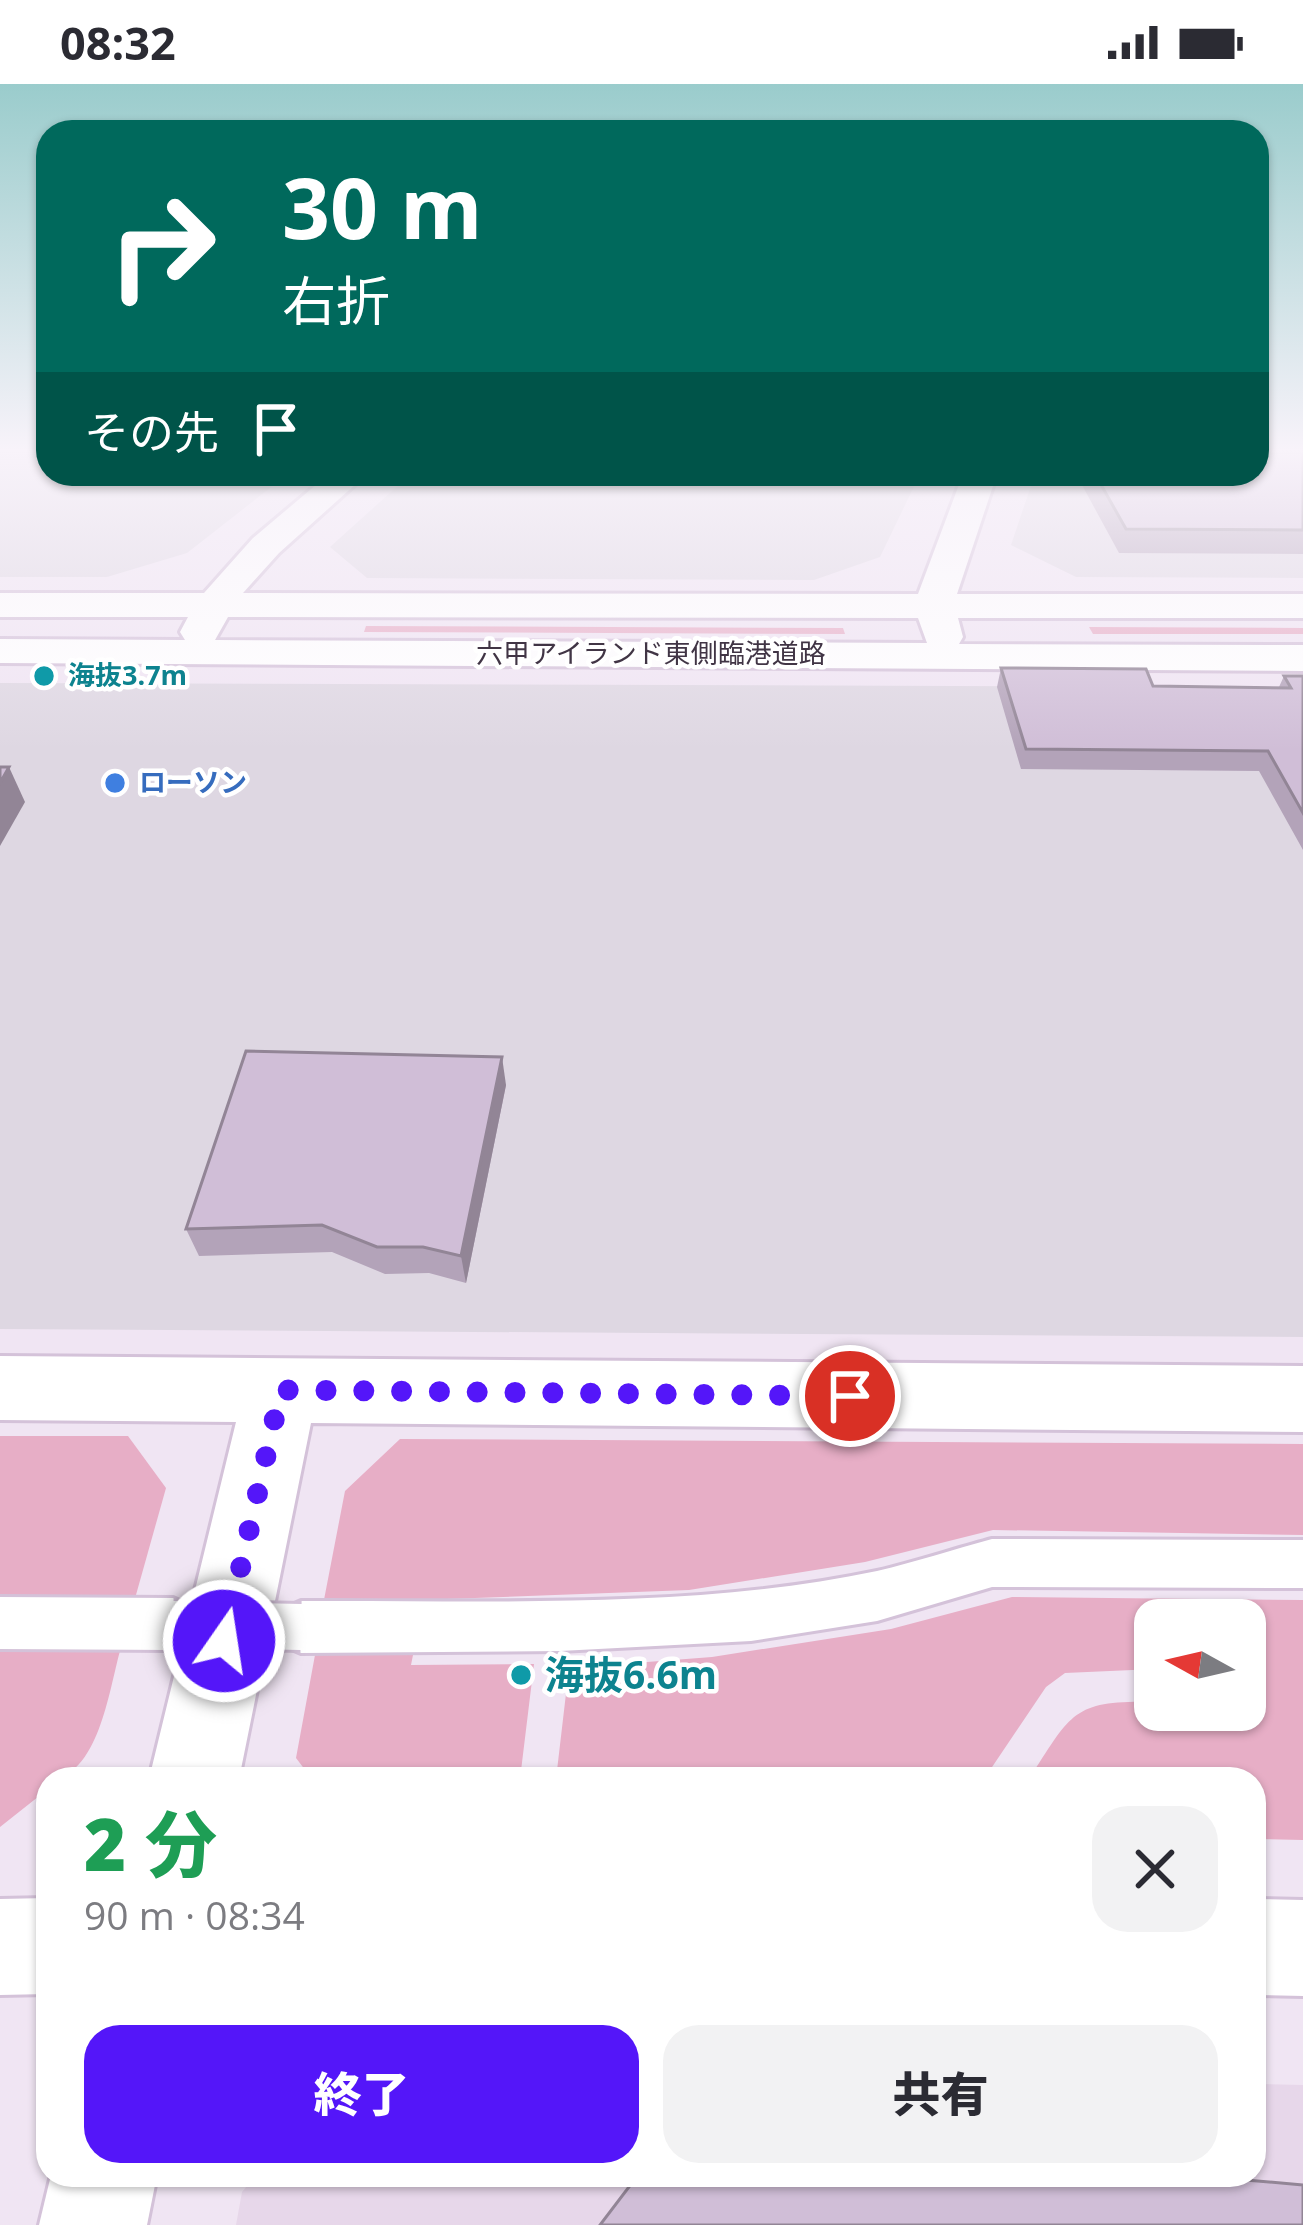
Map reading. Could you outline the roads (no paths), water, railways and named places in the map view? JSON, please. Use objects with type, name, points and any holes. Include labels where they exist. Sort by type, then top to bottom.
[{"type":"street","points":[[191,651],[213,606],[258,550]]},
{"type":"street","points":[[948,656],[934,603],[953,550]]},
{"type":"street","name":"六甲アイランド東側臨港道路","points":[[0,605],[1303,606]]},
{"type":"street","name":"六甲アイランド東側臨港道路","points":[[0,651],[1303,658]]},
{"type":"street","points":[[0,1388],[1303,1399]]},
{"type":"street","points":[[197,1767],[281,1390]]},
{"type":"street","points":[[0,1623],[341,1628],[560,1625],[751,1615],[877,1596],[992,1563],[1303,1564]]},
{"type":"street","points":[[0,1947],[36,1946]]},
{"type":"street","points":[[1266,1947],[1303,1948]]},
{"type":"street","points":[[92,2225],[101,2187]]},
{"type":"place","name":"海抜3.7m","points":[[44,676]]},
{"type":"place","name":"ローソン","points":[[115,783]]},
{"type":"place","name":"海抜6.6m","points":[[521,1675]]}]
